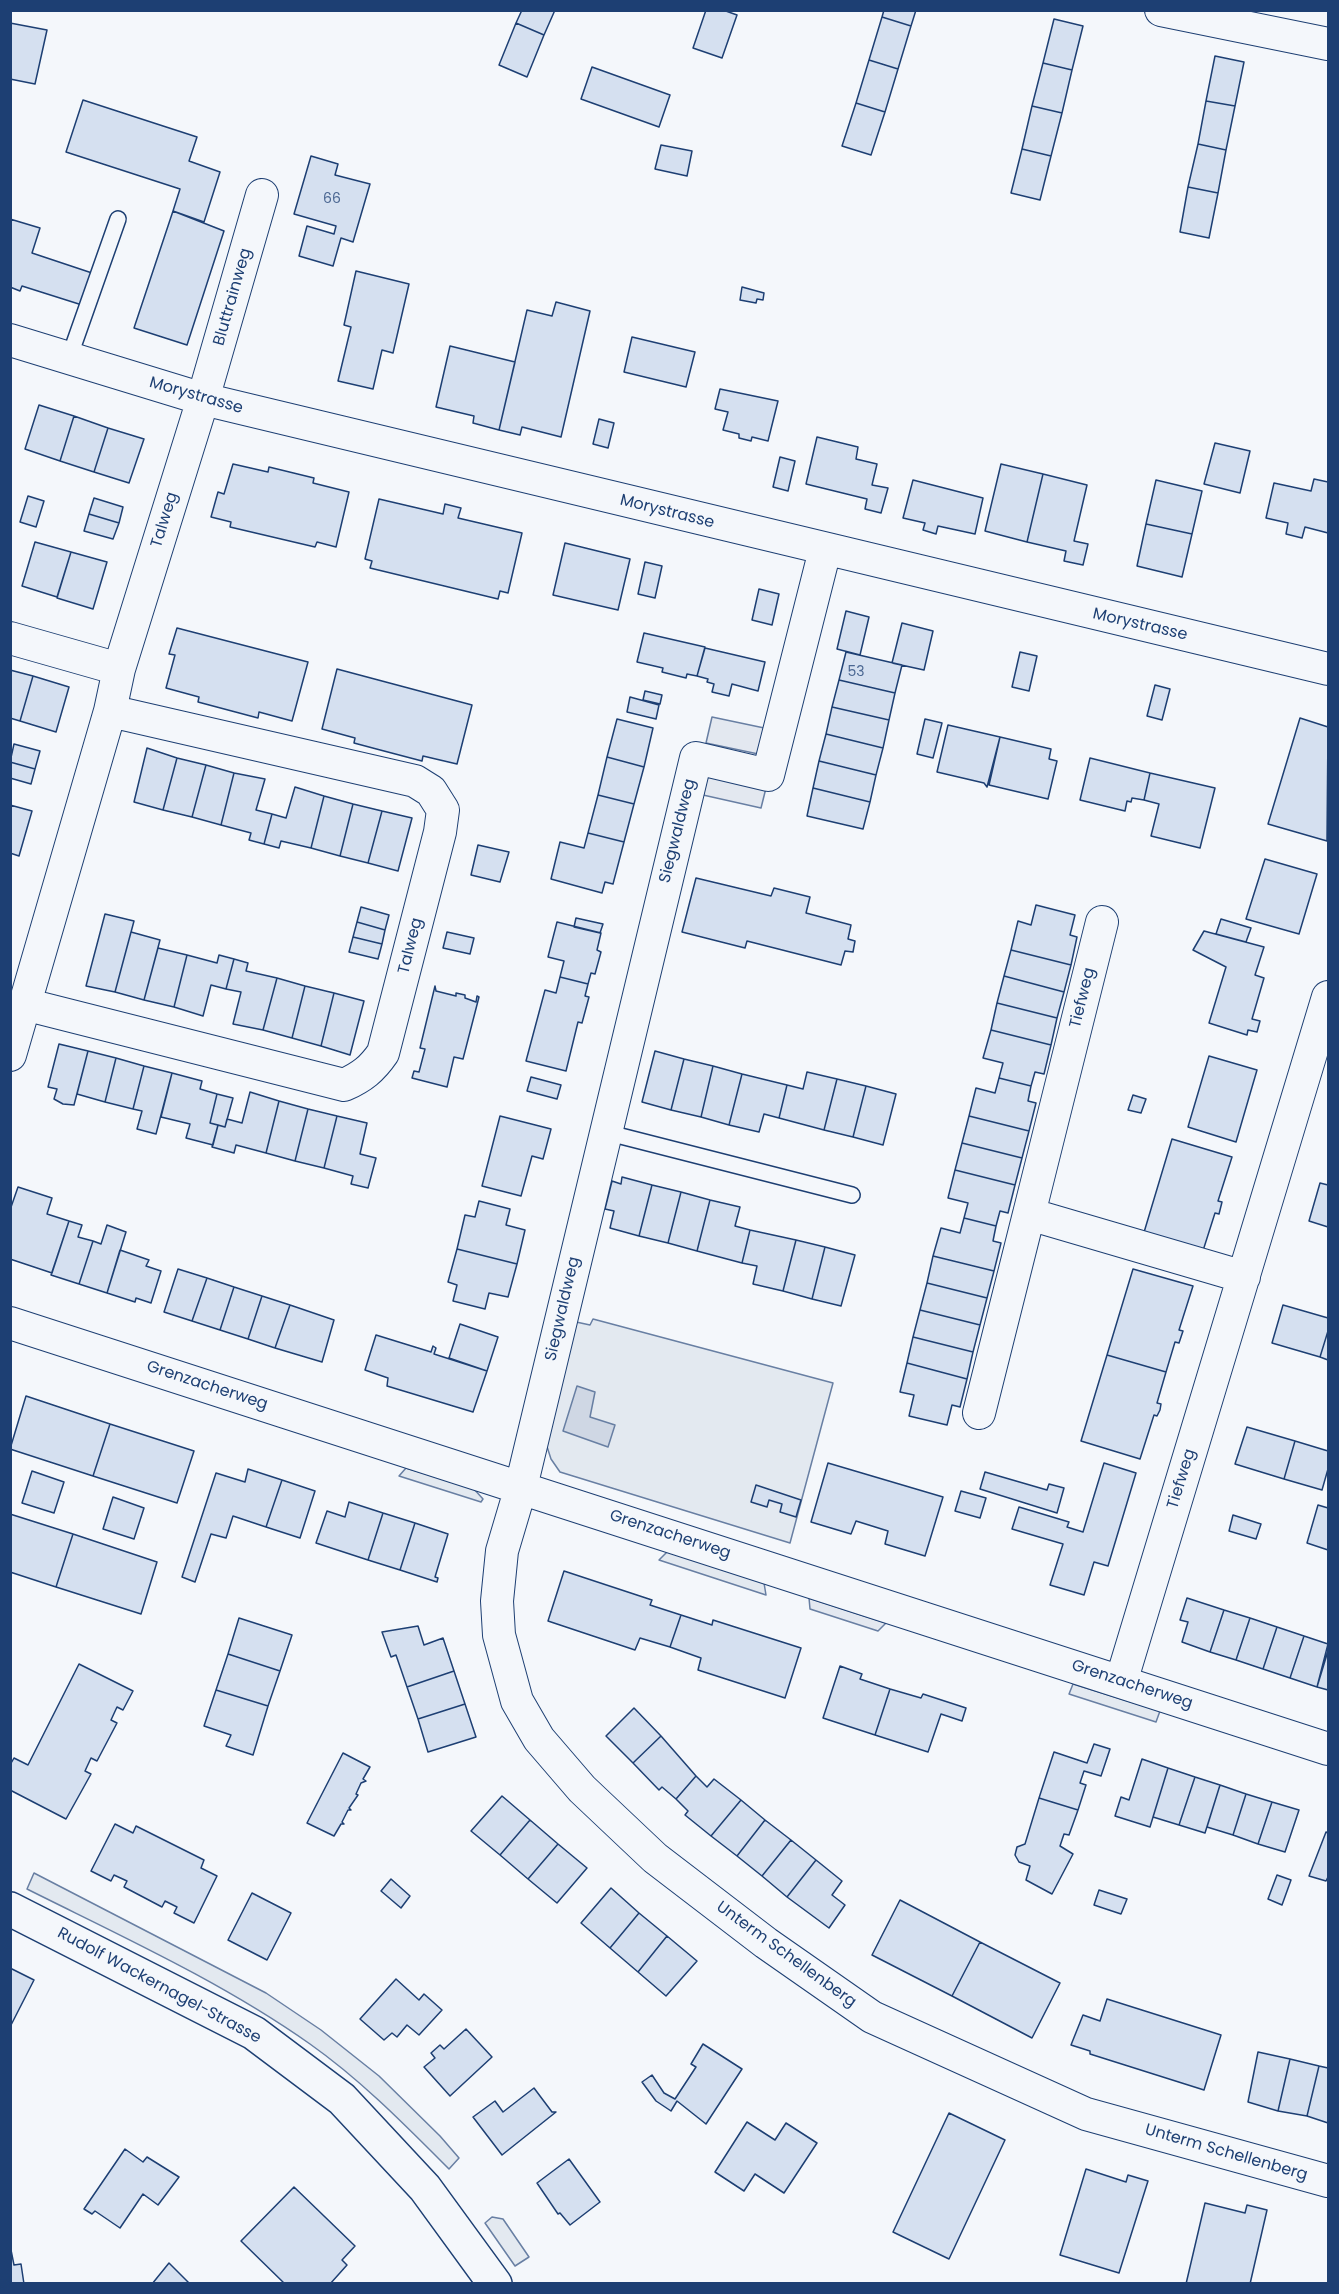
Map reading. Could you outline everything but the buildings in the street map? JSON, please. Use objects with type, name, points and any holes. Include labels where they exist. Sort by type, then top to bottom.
[{"type":"street","points":[[1161,10],[1329,44]]},
{"type":"street","name":"Bluttrainweg","points":[[203,399],[262,195]]},
{"type":"street","name":"Morystrasse","points":[[10,340],[203,399],[825,550],[1329,669]]},
{"type":"street","name":"Talweg","points":[[10,1055],[18,1016],[110,711],[119,669],[203,399]]},
{"type":"street","name":"Siegwaldweg","points":[[521,1487],[696,758],[768,775],[825,550]]},
{"type":"street","points":[[10,638],[119,669]]},
{"type":"street","name":"Talweg","points":[[18,1016],[344,1085],[361,1078],[374,1067],[383,1053],[440,832],[443,810],[431,791],[415,781],[110,711]]},
{"type":"street","name":"Tiefweg","points":[[979,1413],[1102,922]]},
{"type":"street","name":"Tiefweg","points":[[1121,1682],[1329,997]]},
{"type":"street","points":[[1029,1214],[1244,1277]]},
{"type":"street","name":"Grenzacherweg","points":[[10,1323],[1329,1749]]},
{"type":"street","name":"Unterm Schellenberg","points":[[521,1487],[502,1551],[497,1601],[500,1635],[517,1701],[539,1739],[582,1789],[655,1858],[766,1943],[873,2017],[1086,2114],[1329,2181]]},
{"type":"street","name":"Rudolf Wackernagel-Strasse","points":[[10,1909],[254,2033],[342,2098],[425,2188],[495,2283]]},
{"type":"lane","points":[[69,358],[118,219]]},
{"type":"lane","points":[[605,1132],[852,1195]]},
{"type":"shaded area","points":[[712,717],[769,729],[763,755],[706,743]]},
{"type":"shaded area","points":[[710,766],[768,780],[761,808],[703,795]]},
{"type":"shaded area","points":[[593,1319],[833,1383],[790,1543],[560,1472],[551,1459],[541,1428],[567,1320],[590,1325]]},
{"type":"shaded area","points":[[577,1386],[595,1392],[590,1417],[615,1425],[608,1447],[563,1431]]},
{"type":"shaded area","points":[[406,1468],[473,1488],[483,1499],[481,1502],[399,1476]]},
{"type":"shaded area","points":[[668,1551],[764,1583],[766,1595],[659,1560]]},
{"type":"shaded area","points":[[809,1598],[886,1623],[878,1631],[810,1609]]},
{"type":"shaded area","points":[[1073,1684],[1160,1711],[1156,1722],[1069,1694]]},
{"type":"shaded area","points":[[34,1873],[266,1993],[321,2030],[379,2076],[459,2158],[449,2169],[382,2104],[329,2058],[242,2000],[172,1961],[27,1889]]},
{"type":"shaded area","points":[[492,2217],[503,2219],[529,2257],[515,2266],[485,2223]]}]
